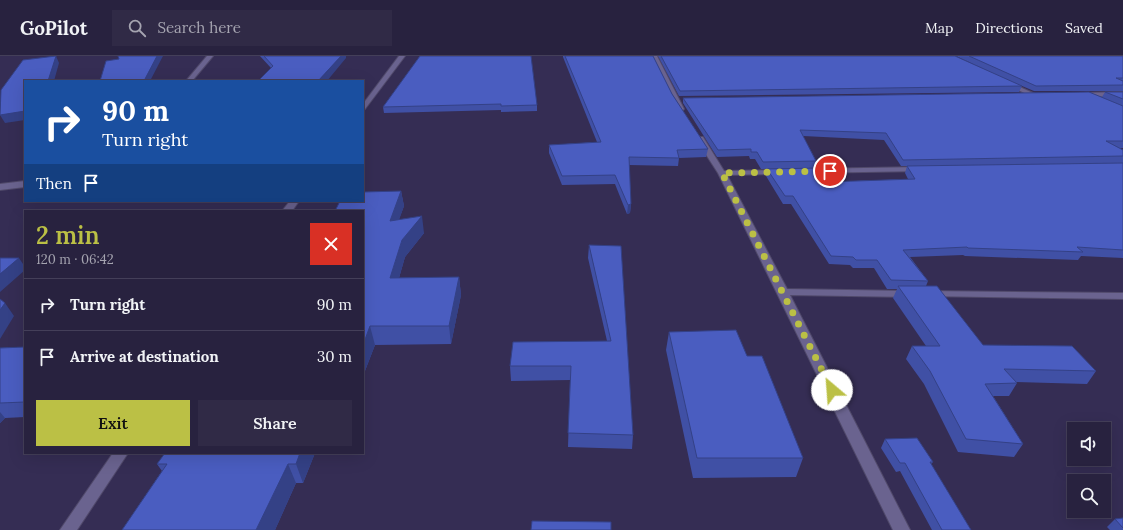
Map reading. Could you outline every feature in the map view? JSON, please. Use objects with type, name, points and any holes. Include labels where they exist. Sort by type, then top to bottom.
[{"type":"street","points":[[189,80],[210,56]]},
{"type":"street","points":[[364,107],[402,56]]},
{"type":"street","points":[[654,56],[680,100],[690,123],[722,173],[902,530]]},
{"type":"street","points":[[998,79],[1033,95]]},
{"type":"street","points":[[1085,94],[1104,102]]},
{"type":"street","points":[[1070,95],[1123,94]]},
{"type":"street","points":[[1017,95],[1040,95]]},
{"type":"street","points":[[722,173],[926,169]]},
{"type":"street","points":[[0,186],[24,184]]},
{"type":"street","points":[[783,292],[1123,296]]},
{"type":"street","points":[[68,530],[120,454]]},
{"type":"building","points":[[56,56],[48,80],[24,80],[24,111],[0,115],[1,90],[23,60]]},
{"type":"building","points":[[118,56],[157,56],[145,80],[100,80],[106,61],[119,59]]},
{"type":"building","points":[[264,56],[341,56],[319,80],[259,80],[273,66]]},
{"type":"building","points":[[420,56],[531,56],[537,105],[501,106],[501,104],[383,107]]},
{"type":"building","points":[[565,56],[653,56],[672,94],[708,149],[677,150],[679,158],[629,157],[631,204],[628,205],[615,175],[562,176],[549,145],[601,142]]},
{"type":"building","points":[[661,56],[955,56],[1022,86],[680,91]]},
{"type":"building","points":[[969,56],[1123,56],[1123,78],[1116,78],[1123,81],[1123,85],[1036,86]]},
{"type":"building","points":[[1089,92],[1123,106],[1123,141],[1106,141],[1123,150],[1123,156],[903,160],[886,133],[800,130],[816,161],[763,162],[757,152],[751,152],[751,149],[718,150],[683,98]]},
{"type":"building","points":[[1105,92],[1123,92],[1123,99]]},
{"type":"building","points":[[1123,163],[1123,250],[1077,247],[1083,252],[967,247],[903,250],[928,281],[891,280],[877,260],[856,260],[853,257],[831,256],[793,196],[785,196],[767,169],[819,168],[826,182],[915,179],[907,166]]},
{"type":"building","points":[[401,191],[390,221],[422,216],[402,240],[390,278],[459,277],[449,326],[370,326],[364,342],[364,210],[336,210],[340,202],[364,202],[364,192]]},
{"type":"building","points":[[589,245],[621,246],[633,435],[568,433],[571,366],[510,366],[513,342],[611,341]]},
{"type":"building","points":[[0,258],[19,258],[0,274]]},
{"type":"building","points":[[898,286],[937,286],[983,345],[1072,346],[1096,371],[1004,369],[1017,383],[985,384],[1023,444],[966,439],[930,371],[912,346],[940,346]]},
{"type":"building","points":[[0,299],[5,303],[0,310]]},
{"type":"building","points":[[736,330],[747,356],[762,356],[803,458],[697,458],[669,332]]},
{"type":"building","points":[[24,347],[24,402],[0,403],[0,348]]},
{"type":"building","points":[[917,438],[933,462],[930,462],[971,530],[942,530],[905,463],[900,463],[885,439]]},
{"type":"building","points":[[164,454],[300,454],[296,464],[288,464],[256,530],[122,530],[167,464],[157,464]]},
{"type":"building","points":[[1123,518],[1123,528],[1115,519]]},
{"type":"building","points":[[532,521],[611,522],[611,530],[531,530]]},
{"type":"route","points":[[830,171],[722,173],[832,390]]}]
